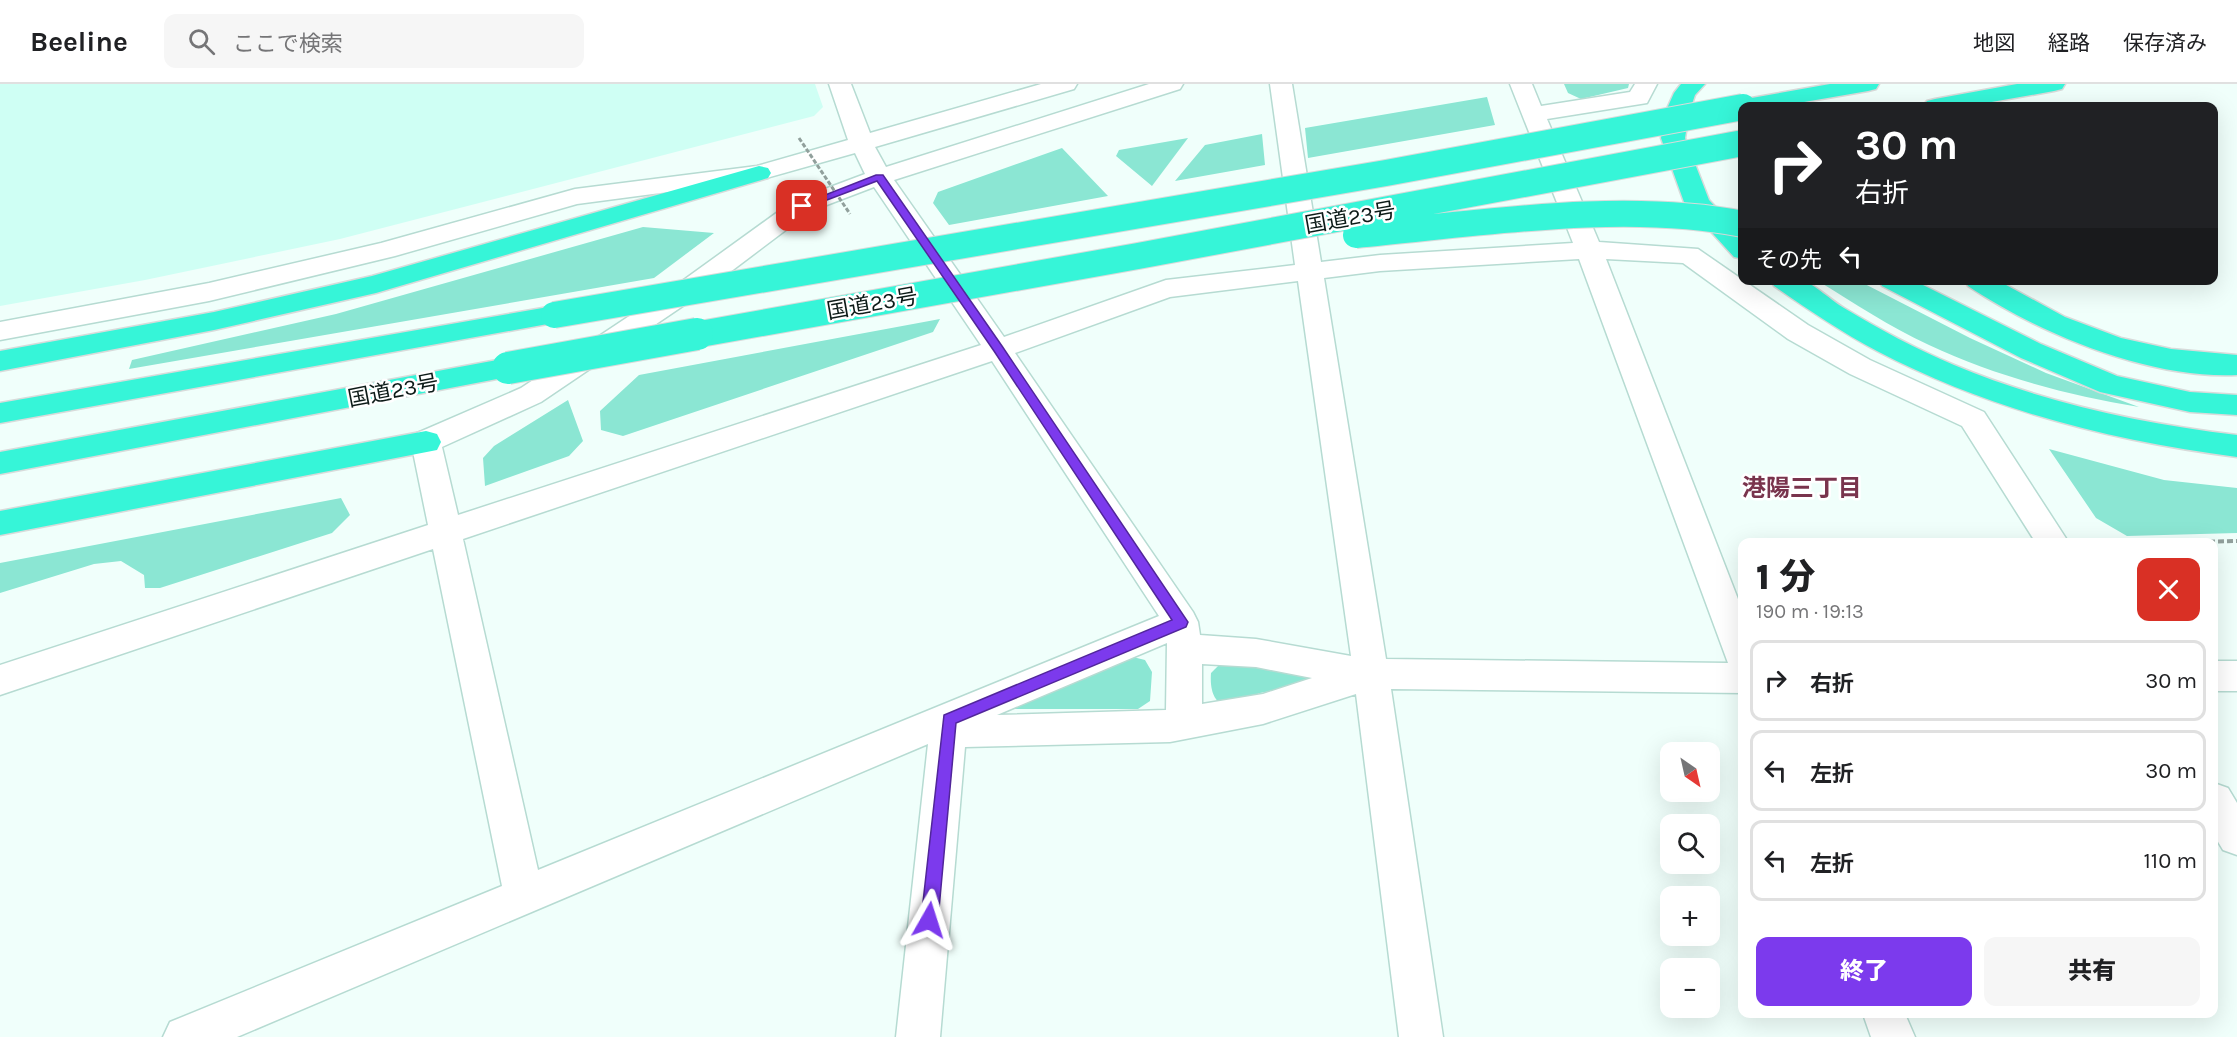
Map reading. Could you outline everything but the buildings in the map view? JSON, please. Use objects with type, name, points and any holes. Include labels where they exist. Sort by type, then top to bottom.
[{"type":"highway","points":[[1694,84],[1685,93],[1677,113],[1673,138],[1697,202],[1738,246]]},
{"type":"highway","name":"国道23号","points":[[1771,102],[1868,84]]},
{"type":"highway","points":[[1956,102],[2047,85]]},
{"type":"highway","points":[[2007,102],[2047,85]]},
{"type":"highway","name":"国道23号","points":[[0,413],[554,315],[1386,173],[1738,108]]},
{"type":"highway","name":"国道23号","points":[[0,464],[508,368],[1138,256],[1738,144]]},
{"type":"highway","points":[[0,361],[214,321],[376,284],[759,173]]},
{"type":"highway","points":[[1138,256],[1570,215],[1669,216],[1738,223]]},
{"type":"highway","points":[[1791,285],[1866,334],[1990,391],[2070,417],[2149,434],[2237,446]]},
{"type":"highway","points":[[1901,285],[2031,351],[2110,385],[2190,402],[2237,405]]},
{"type":"highway","points":[[1984,285],[2004,299],[2051,323],[2117,346],[2177,360],[2237,365]]},
{"type":"highway","points":[[0,523],[426,442]]},
{"type":"street","points":[[840,84],[861,142],[879,177],[998,349],[1183,636],[1184,723]]},
{"type":"street","points":[[0,331],[209,292],[386,250],[575,197],[759,173],[1066,84]]},
{"type":"street","points":[[524,896],[426,442],[531,395],[695,285],[802,206],[879,177],[1172,84]]},
{"type":"street","points":[[1281,84],[1371,674],[1421,1037]]},
{"type":"street","points":[[1521,84],[1589,250],[1738,644]]},
{"type":"street","points":[[1534,114],[1639,98],[1646,84]]},
{"type":"street","points":[[0,680],[998,349],[1166,289],[1380,263],[1589,250],[1689,255],[1798,332],[1860,367],[1973,419],[2050,538]]},
{"type":"street","points":[[185,1037],[524,896],[948,726],[1183,636],[1256,653],[1371,674],[1738,678]]},
{"type":"street","points":[[948,726],[1170,726],[1263,709],[1371,674]]},
{"type":"street","points":[[2218,676],[2237,676]]},
{"type":"street","points":[[918,1037],[948,726]]},
{"type":"street","points":[[2218,806],[2237,837]]},
{"type":"street","points":[[1886,1018],[1893,1037]]},
{"type":"path","points":[[799,138],[850,214]]},
{"type":"path","points":[[2218,542],[2237,542]]},
{"type":"shaded area","points":[[0,84],[815,84],[823,107],[814,116],[340,239],[145,280],[0,306]]},
{"type":"green space","points":[[1564,84],[1629,84],[1628,88],[1581,99],[1568,93]]},
{"type":"green space","points":[[1487,97],[1495,125],[1308,158],[1305,128]]},
{"type":"green space","points":[[1262,134],[1265,165],[1175,181],[1205,145]]},
{"type":"green space","points":[[1188,138],[1152,186],[1116,156],[1119,150]]},
{"type":"green space","points":[[1062,148],[1108,196],[949,225],[933,203],[938,192]]},
{"type":"green space","points":[[643,227],[714,233],[654,278],[129,369],[132,360],[336,314]]},
{"type":"green space","points":[[1825,285],[1867,285],[1970,338],[2046,373],[2139,407],[2085,397],[2005,375],[1929,345]]},
{"type":"green space","points":[[940,319],[933,332],[623,436],[601,430],[600,411],[639,375]]},
{"type":"green space","points":[[568,400],[583,441],[569,456],[485,486],[483,458],[494,446]]},
{"type":"green space","points":[[2049,449],[2164,480],[2237,488],[2237,533],[2127,536],[2096,518]]},
{"type":"green space","points":[[341,498],[350,515],[332,533],[160,588],[145,588],[144,575],[121,561],[94,564],[0,593],[0,563]]},
{"type":"green space","points":[[1133,657],[1145,660],[1152,672],[1150,701],[1138,709],[1004,709]]},
{"type":"green space","points":[[1222,662],[1332,679],[1260,693],[1226,706],[1215,697],[1211,683],[1211,673]]},
{"type":"district","name":"港陽三丁目","points":[[1802,488]]},
{"type":"route","points":[[802,206],[879,177],[998,349],[1181,622],[949,719],[929,920]]}]
